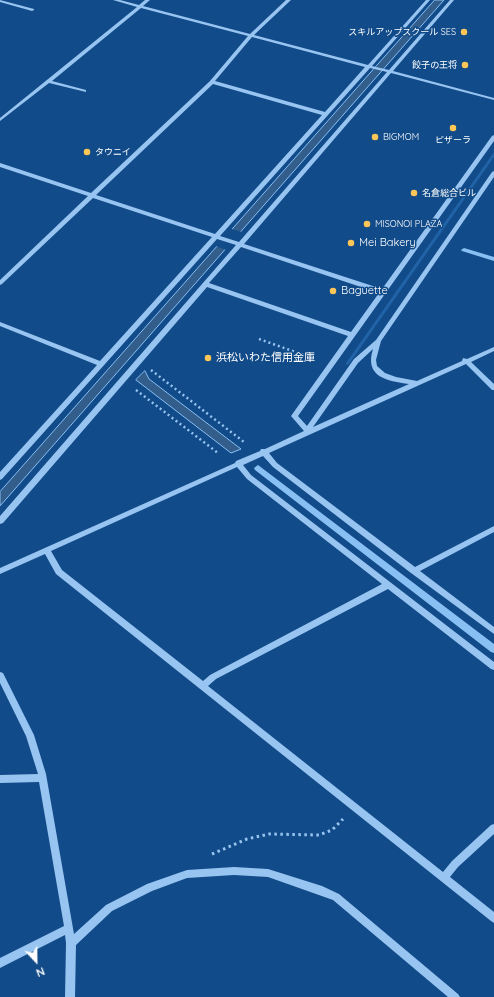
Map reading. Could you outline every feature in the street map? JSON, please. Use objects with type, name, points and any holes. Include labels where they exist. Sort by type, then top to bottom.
[{"type":"street","points":[[115,0],[494,99]]},
{"type":"street","points":[[0,120],[148,0]]},
{"type":"street","points":[[0,283],[212,82],[251,36],[289,0]]},
{"type":"street","points":[[0,477],[326,114],[371,67],[428,0]]},
{"type":"street","points":[[0,521],[240,244],[387,71],[452,0]]},
{"type":"street","points":[[0,1],[32,10]]},
{"type":"street","points":[[48,81],[84,91]]},
{"type":"street","points":[[212,82],[326,114]]},
{"type":"street","points":[[308,432],[294,416],[494,137]]},
{"type":"street","points":[[0,165],[383,292]]},
{"type":"street","points":[[308,432],[356,362],[378,341],[494,173]]},
{"type":"street","points":[[205,284],[353,335]]},
{"type":"street","points":[[0,324],[102,364]]},
{"type":"street","points":[[378,341],[373,361],[376,369],[382,375],[392,379],[415,383]]},
{"type":"street","points":[[0,571],[464,360],[494,349]]},
{"type":"street","points":[[464,360],[494,388]]},
{"type":"street","points":[[263,452],[275,465],[494,631]]},
{"type":"street","points":[[238,463],[250,477],[494,667]]},
{"type":"street","points":[[414,571],[494,529]]},
{"type":"street","points":[[46,550],[59,572],[494,918]]},
{"type":"street","points":[[203,686],[213,677],[388,584]]},
{"type":"street","points":[[0,676],[30,735],[42,778],[71,943],[70,997]]},
{"type":"street","points":[[0,779],[42,778]]},
{"type":"street","points":[[444,878],[455,864],[494,828]]},
{"type":"street","points":[[71,943],[109,908],[150,887],[186,874],[234,871],[268,873],[322,890],[336,897],[455,997]]},
{"type":"street","points":[[0,963],[68,929]]},
{"type":"path","points":[[259,339],[316,359]]},
{"type":"path","points":[[137,362],[148,366],[155,374],[244,442]]},
{"type":"path","points":[[121,382],[131,385],[218,453]]},
{"type":"path","points":[[186,874],[212,854],[247,839],[269,834],[319,834],[332,830],[355,807]]},
{"type":"shaded area","points":[[435,0],[444,0],[0,506],[0,492]]},
{"type":"shaded area","points":[[494,152],[494,157],[349,364],[346,365],[346,363]]},
{"type":"shaded area","points":[[145,371],[149,379],[241,449],[231,453],[136,380]]},
{"type":"pier","points":[[231,229],[242,232],[226,250],[216,246]]},
{"type":"waterway","points":[[464,250],[494,259]]},
{"type":"waterway","points":[[258,468],[494,649]]},
{"type":"place","name":"スキルアップスクール SES","points":[[464,32]]},
{"type":"place","name":"餃子の王将","points":[[465,65]]},
{"type":"place","name":"ピザーラ","points":[[453,128]]},
{"type":"place","name":"BIGMOM","points":[[375,137]]},
{"type":"place","name":"タウニイ","points":[[87,152]]},
{"type":"place","name":"名倉総合ビル","points":[[414,193]]},
{"type":"place","name":"MISONOI PLAZA","points":[[367,224]]},
{"type":"place","name":"Mei Bakery","points":[[351,243]]},
{"type":"place","name":"Baguette","points":[[333,291]]},
{"type":"place","name":"浜松いわた信用金庫","points":[[208,358]]}]
